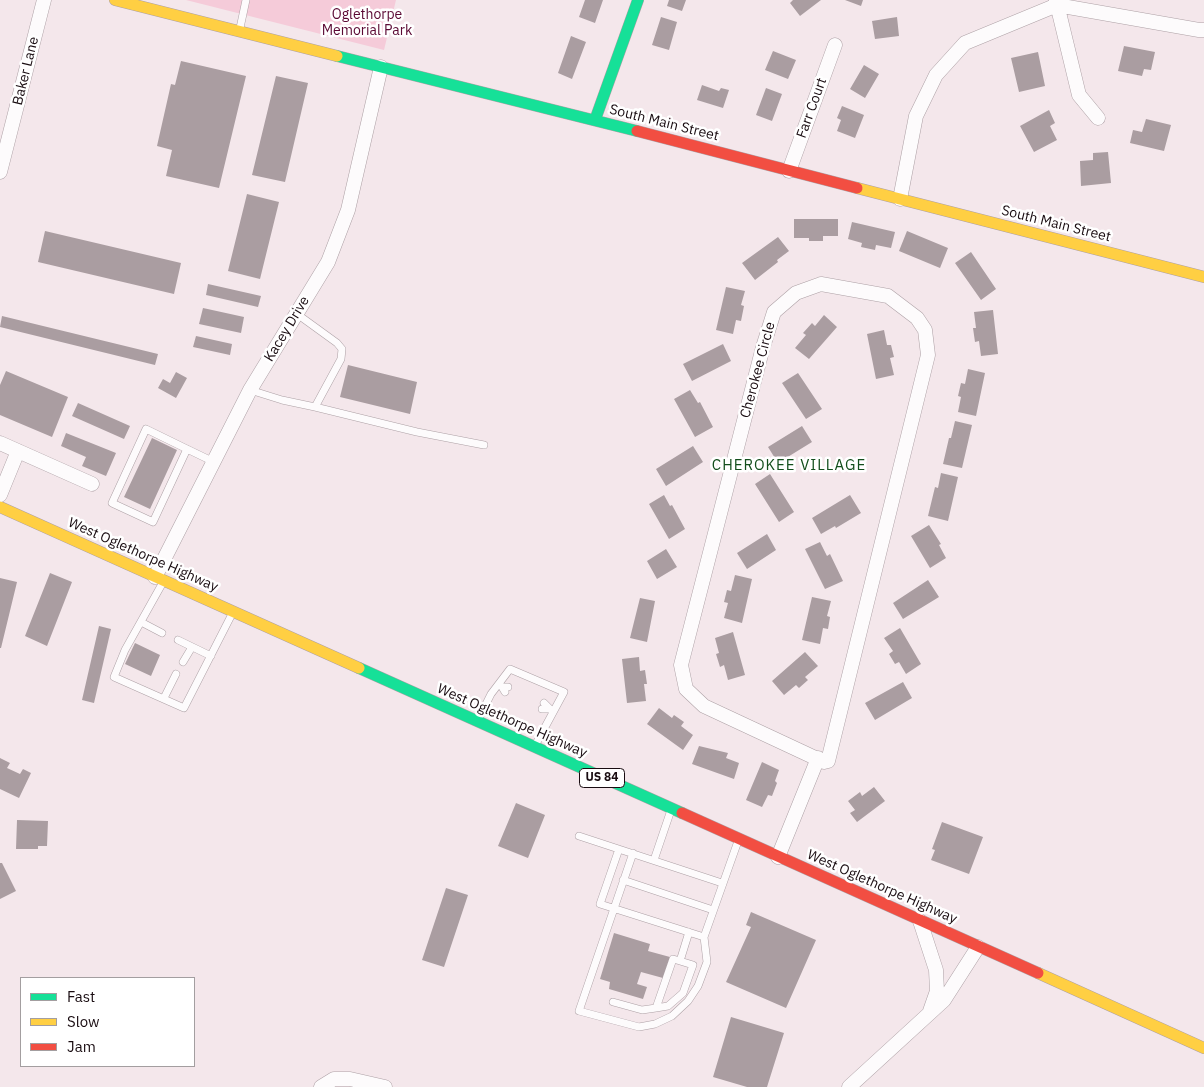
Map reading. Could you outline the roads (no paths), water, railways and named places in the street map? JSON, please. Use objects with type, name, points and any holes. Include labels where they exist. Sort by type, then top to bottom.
[{"type":"main road","name":"South Main Street","points":[[115,0],[594,120],[1204,278]]},
{"type":"main road","points":[[594,120],[638,0]]},
{"type":"main road","name":"West Oglethorpe Highway","points":[[0,507],[1204,1048]]},
{"type":"street","name":"Baker Lane","points":[[0,172],[44,0]]},
{"type":"street","points":[[1056,3],[1080,95],[1098,118]]},
{"type":"street","points":[[900,199],[916,116],[936,75],[965,43],[1056,3],[1204,30]]},
{"type":"street","name":"Farr Court","points":[[789,171],[835,45]]},
{"type":"street","name":"Kacey Drive","points":[[159,579],[250,390],[328,262],[348,210],[381,67]]},
{"type":"street","name":"Cherokee Circle","points":[[821,284],[888,296],[917,318],[925,330],[928,354],[828,761],[824,762],[818,758],[704,706],[686,689],[681,665],[763,347],[774,312],[796,293],[821,284]]},
{"type":"street","points":[[0,443],[92,484]]},
{"type":"street","points":[[0,495],[18,451]]},
{"type":"street","points":[[778,856],[818,758]]},
{"type":"street","points":[[920,920],[936,970],[937,991],[929,1013]]},
{"type":"street","points":[[849,1087],[944,1000],[978,947]]},
{"type":"street","points":[[321,1087],[334,1079],[350,1079],[385,1087]]},
{"type":"lane","points":[[239,31],[246,0]]},
{"type":"lane","points":[[297,314],[342,349],[341,359],[315,407]]},
{"type":"lane","points":[[250,390],[282,400],[417,432],[484,445]]},
{"type":"lane","points":[[187,449],[153,522],[112,503],[146,429],[214,462]]},
{"type":"lane","points":[[159,579],[141,622],[125,650],[114,677],[184,708],[233,612]]},
{"type":"lane","points":[[141,622],[162,633]]},
{"type":"lane","points":[[178,640],[211,656]]},
{"type":"lane","points":[[183,662],[192,646]]},
{"type":"lane","points":[[477,721],[491,694],[503,688],[510,669],[564,692],[548,708],[534,747]]},
{"type":"lane","points":[[164,698],[176,674]]},
{"type":"lane","points":[[654,860],[671,809]]},
{"type":"lane","points":[[580,836],[722,883]]},
{"type":"lane","points":[[632,853],[579,1011],[639,1027],[655,1024],[672,1016],[688,1001],[698,986],[708,962],[704,937],[739,839]]},
{"type":"lane","points":[[619,849],[600,904],[704,937]]},
{"type":"lane","points":[[623,880],[713,910]]},
{"type":"lane","points":[[680,961],[688,932]]},
{"type":"lane","points":[[613,1002],[642,1010],[656,1008],[668,1006],[683,993],[693,965],[673,959],[656,1008]]},
{"type":"district","name":"CHEROKEE VILLAGE","points":[[789,466]]},
{"type":"park label","name":"Oglethorpe Memorial Park","points":[[367,24]]}]
